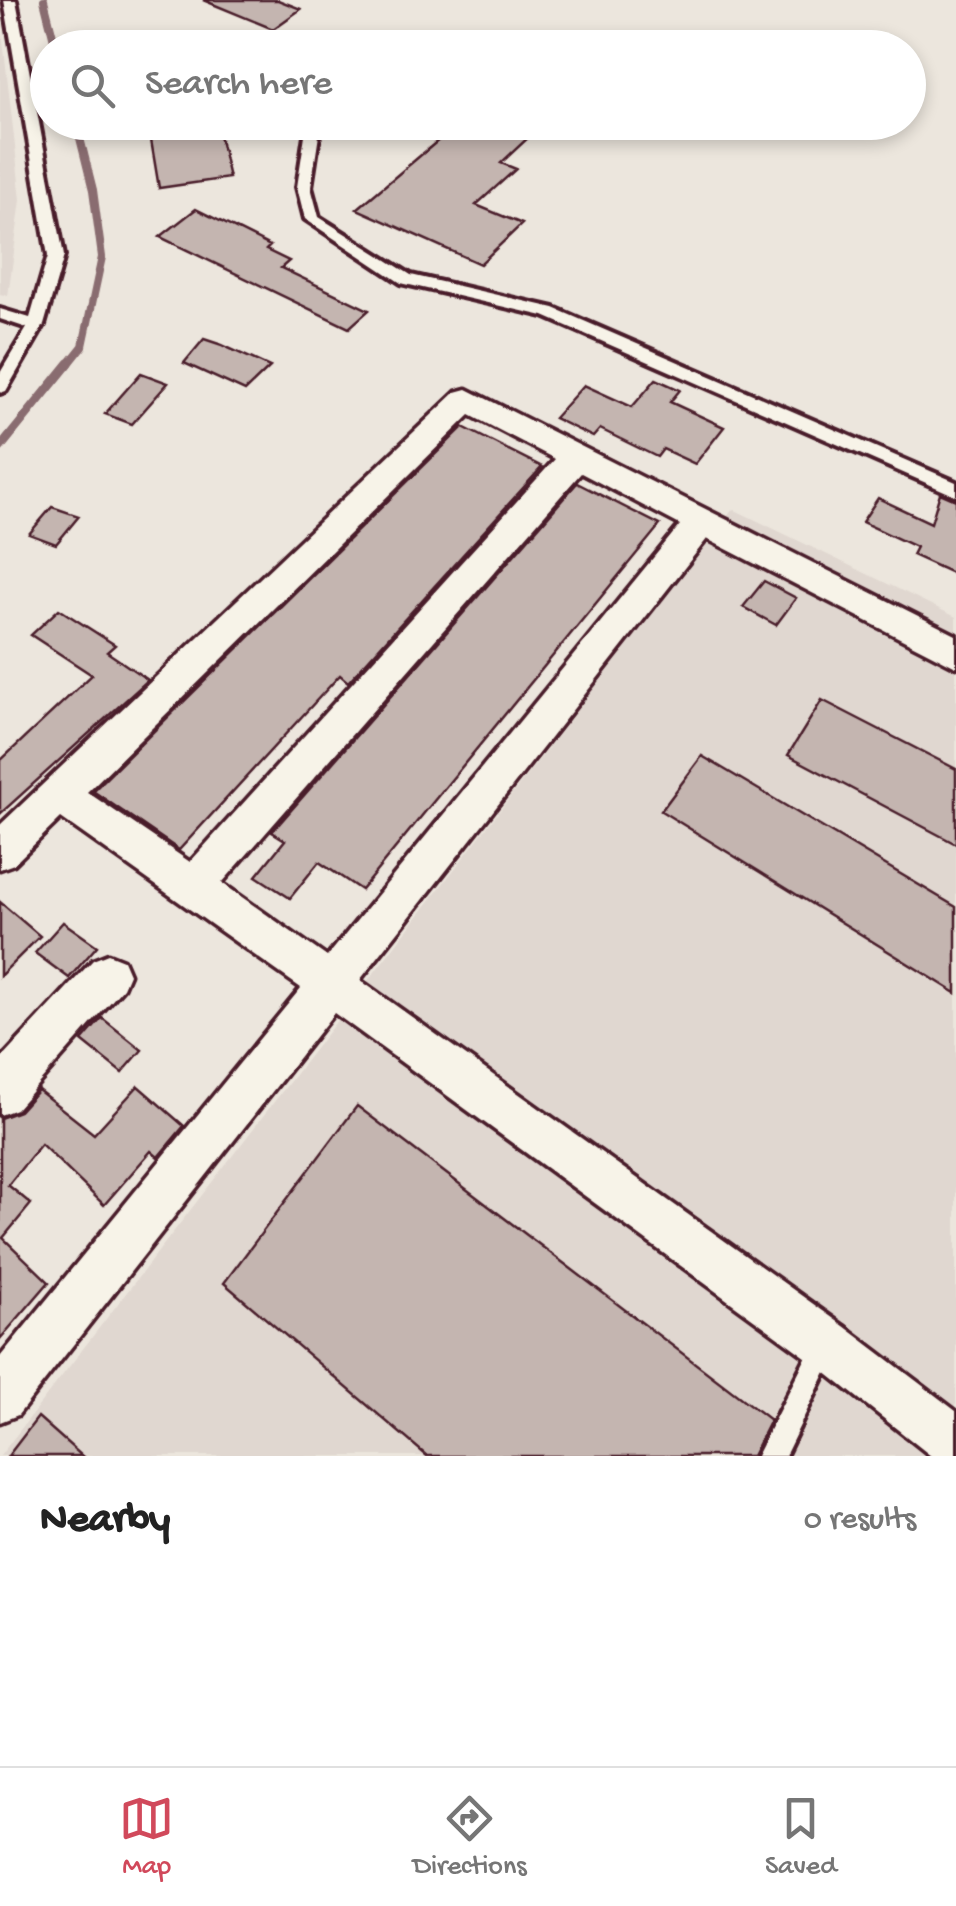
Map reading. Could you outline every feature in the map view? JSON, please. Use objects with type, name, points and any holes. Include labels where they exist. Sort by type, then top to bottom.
[{"type":"street","points":[[0,852],[467,400],[956,652]]},
{"type":"street","points":[[193,887],[576,456]]},
{"type":"street","points":[[0,1397],[702,521]]},
{"type":"street","points":[[64,799],[193,887],[828,1343],[956,1443]]},
{"type":"street","points":[[0,1093],[108,974]]},
{"type":"lane","points":[[10,0],[30,111]]},
{"type":"lane","points":[[0,387],[36,325],[56,256],[35,140]]},
{"type":"lane","points":[[311,140],[304,188],[312,219],[406,279],[548,312],[956,489]]},
{"type":"lane","points":[[0,314],[36,325]]},
{"type":"lane","points":[[770,1456],[828,1343]]},
{"type":"shaded area","points":[[0,13],[21,200],[8,296],[0,294]]},
{"type":"shaded area","points":[[733,509],[956,617],[956,1456],[0,1456]]},
{"type":"building","points":[[203,0],[278,0],[301,9],[273,29]]},
{"type":"building","points":[[151,140],[220,140],[229,178],[159,188]]},
{"type":"building","points":[[439,140],[526,140],[501,163],[516,169],[476,205],[522,224],[480,264],[357,209]]},
{"type":"building","points":[[196,209],[270,246],[266,250],[289,261],[281,268],[369,310],[349,328],[160,237]]},
{"type":"building","points":[[204,339],[270,367],[245,391],[184,363]]},
{"type":"building","points":[[141,373],[168,383],[132,424],[105,414]]},
{"type":"building","points":[[656,379],[680,390],[670,402],[724,427],[695,464],[663,449],[657,457],[600,429],[593,437],[554,418],[584,385],[632,407]]},
{"type":"building","points":[[463,427],[542,467],[348,682],[340,675],[179,850],[93,791]]},
{"type":"building","points":[[577,483],[660,525],[361,890],[319,862],[290,898],[256,876],[285,840],[272,832]]},
{"type":"building","points":[[940,493],[956,500],[956,575],[912,555],[916,547],[862,522],[878,498],[931,523]]},
{"type":"building","points":[[52,507],[79,516],[56,544],[29,534]]},
{"type":"building","points":[[764,581],[796,598],[776,625],[743,607]]},
{"type":"building","points":[[59,609],[115,645],[107,652],[148,680],[0,814],[0,761],[92,675],[31,635]]},
{"type":"building","points":[[822,700],[956,769],[956,844],[788,755]]},
{"type":"building","points":[[702,756],[956,907],[956,993],[661,811]]},
{"type":"building","points":[[0,902],[40,936],[0,976]]},
{"type":"building","points":[[63,922],[97,946],[69,978],[35,953]]},
{"type":"building","points":[[102,1018],[142,1050],[122,1073],[82,1041]]},
{"type":"building","points":[[138,1086],[184,1126],[158,1157],[151,1151],[104,1205],[41,1144],[8,1185],[31,1204],[3,1238],[49,1282],[0,1339],[0,1118],[19,1111],[38,1090],[94,1134]]},
{"type":"building","points":[[357,1106],[770,1420],[752,1456],[427,1456],[224,1283]]},
{"type":"building","points":[[38,1417],[82,1456],[8,1456]]},
{"type":"waterway","points":[[44,0],[52,30]]},
{"type":"waterway","points":[[67,366],[83,346],[102,257],[93,190],[80,140]]},
{"type":"waterway","points":[[0,448],[69,363]]}]
